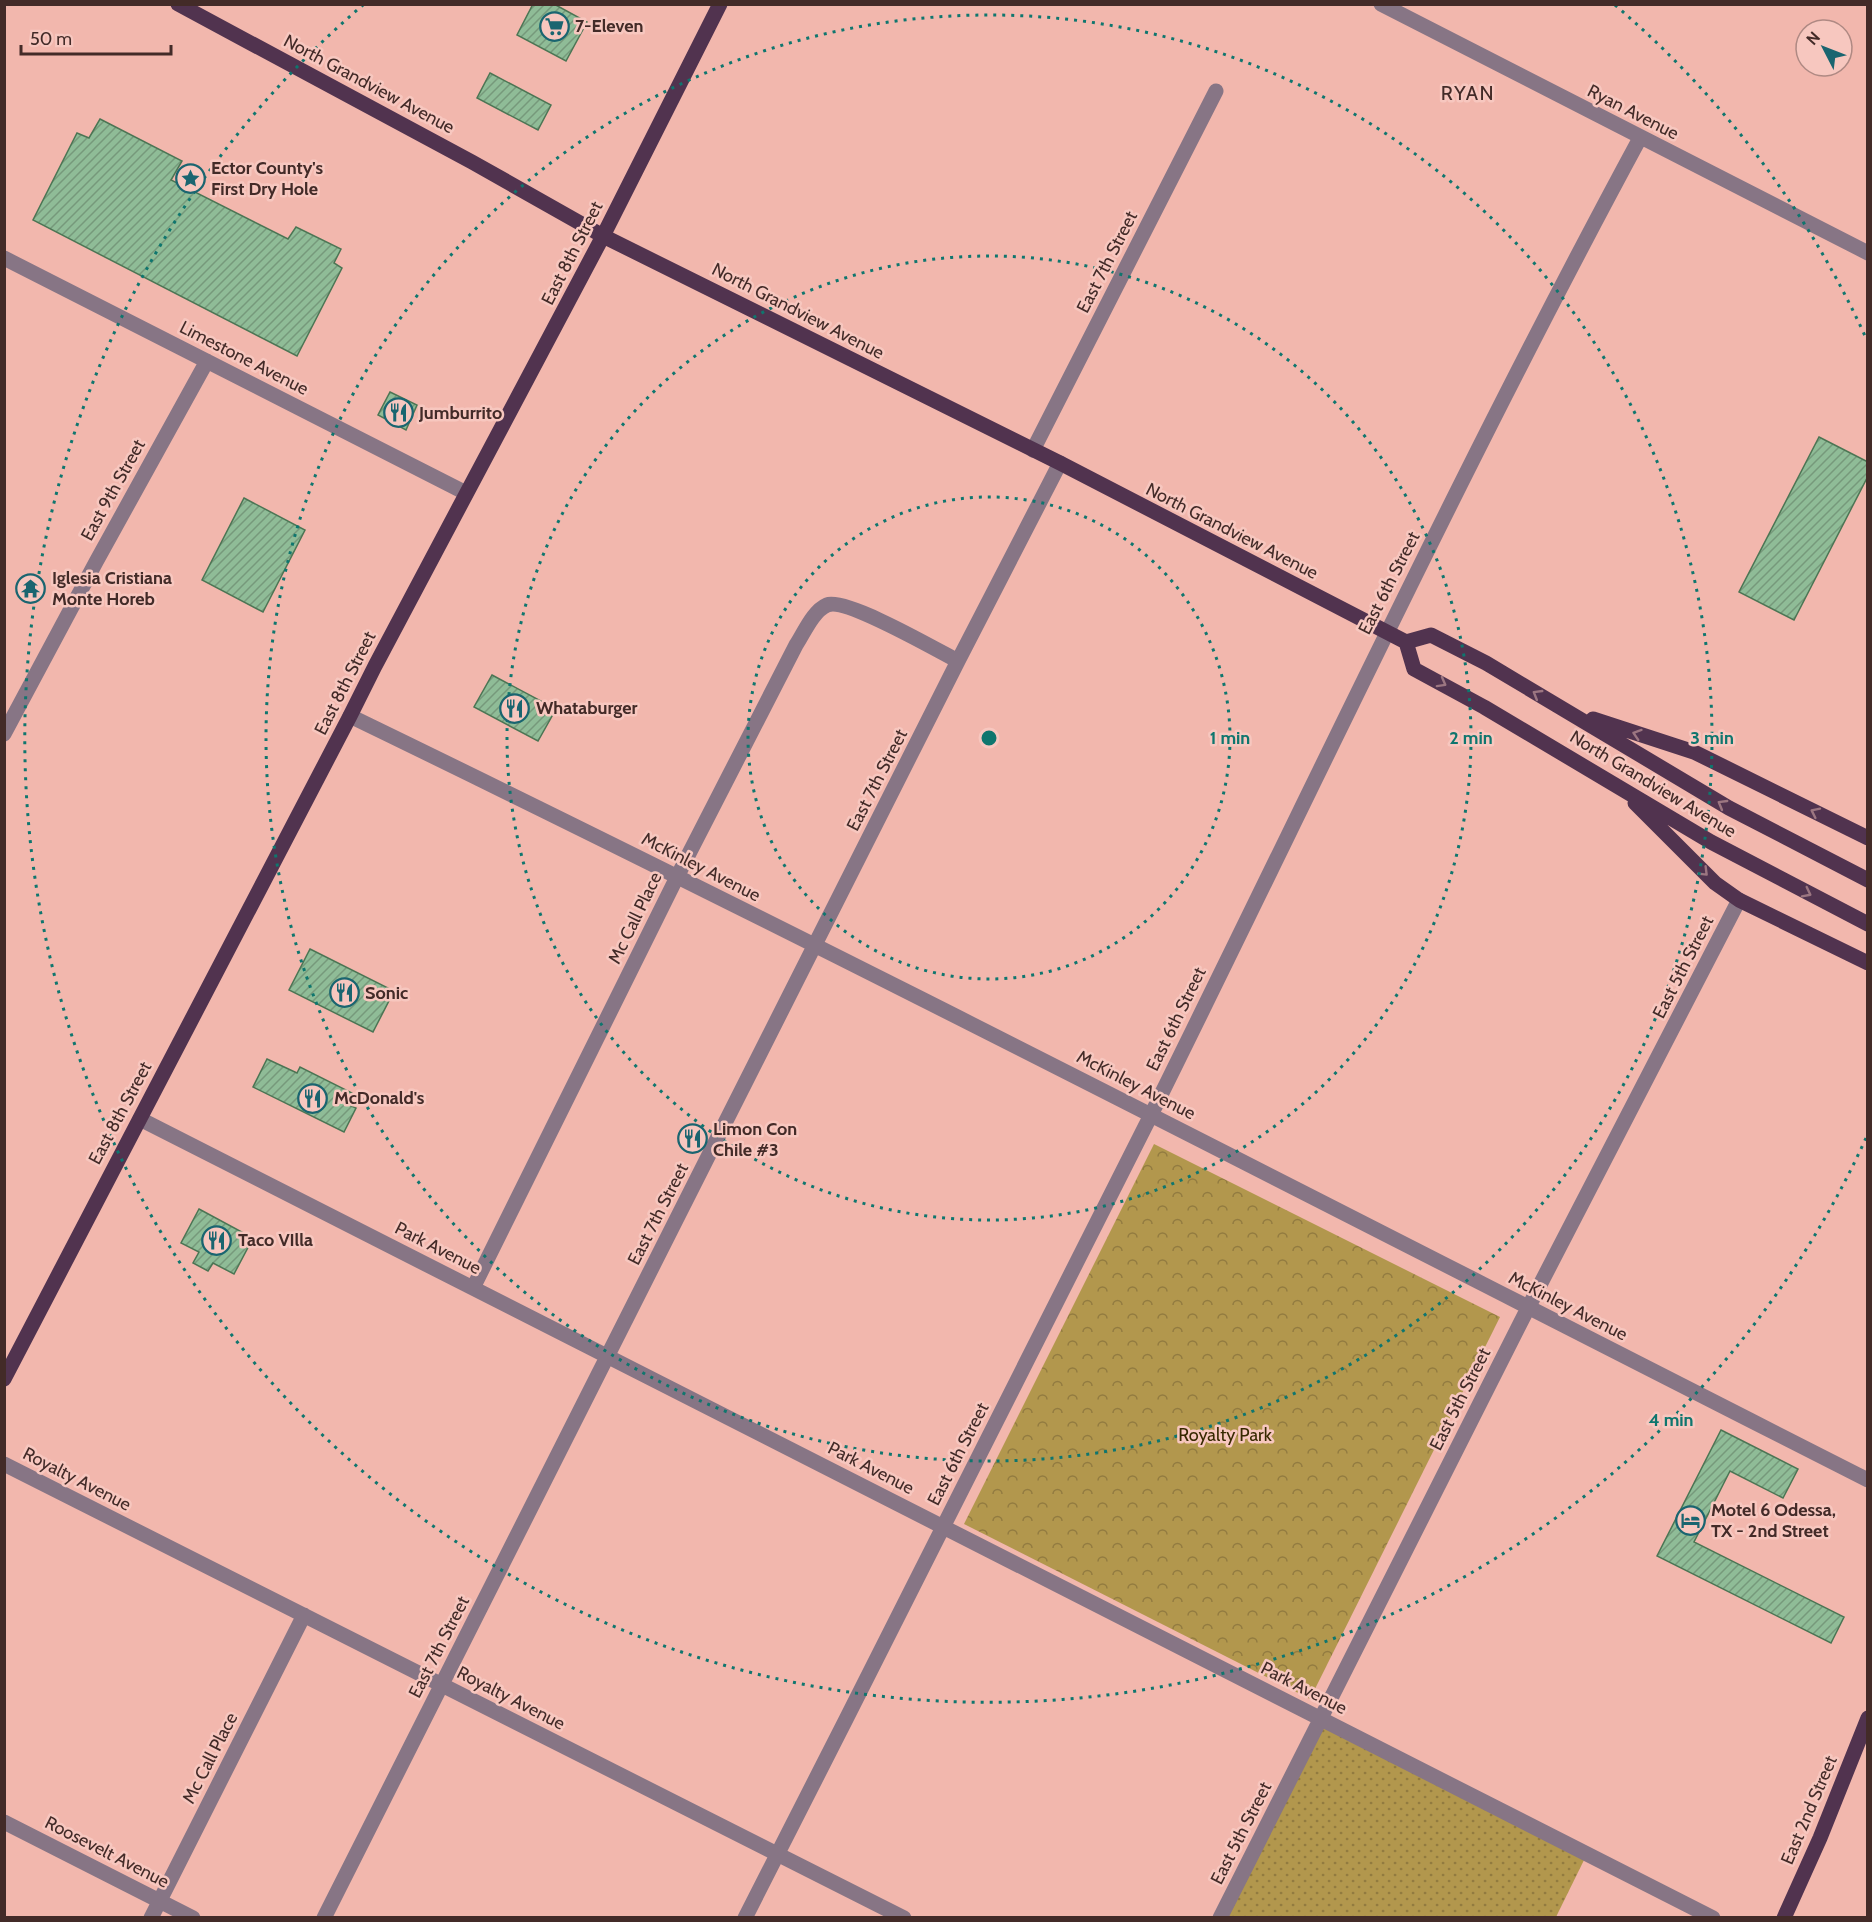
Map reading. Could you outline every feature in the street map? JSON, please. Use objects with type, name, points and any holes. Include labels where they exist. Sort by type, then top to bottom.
[{"type":"main road","name":"North Grandview Avenue","points":[[178,4],[472,162],[603,236],[1034,450],[1386,632],[1406,642],[1431,635],[1486,663],[1773,833],[1868,880]]},
{"type":"main road","name":"East 8th Street","points":[[4,1378],[466,493],[603,236],[720,4]]},
{"type":"main road","name":"North Grandview Avenue","points":[[1406,642],[1414,669],[1484,707],[1711,842],[1868,924]]},
{"type":"main road","points":[[1565,710],[1694,752],[1868,838]]},
{"type":"main road","points":[[1618,786],[1715,883],[1739,900],[1868,963]]},
{"type":"main road","name":"East 2nd Street","points":[[1784,1917],[1820,1838],[1868,1718]]},
{"type":"street","name":"Ryan Avenue","points":[[1381,4],[1868,254]]},
{"type":"street","name":"East 7th Street","points":[[1034,450],[1216,91]]},
{"type":"street","name":"East 6th Street","points":[[745,1917],[1151,1114],[1386,632],[1570,267],[1640,138]]},
{"type":"street","name":"Limestone Avenue","points":[[4,258],[466,493]]},
{"type":"street","name":"East 9th Street","points":[[4,734],[207,361]]},
{"type":"street","name":"East 7th Street","points":[[324,1917],[958,661],[1060,464]]},
{"type":"street","name":"Mc Call Place","points":[[473,1288],[677,877],[796,645],[815,615],[824,606],[833,603],[845,606],[958,661]]},
{"type":"street","name":"McKinley Avenue","points":[[350,716],[1151,1114],[1868,1480]]},
{"type":"street","name":"East 5th Street","points":[[1220,1917],[1528,1308],[1739,900]]},
{"type":"street","name":"Park Avenue","points":[[140,1119],[1713,1917]]},
{"type":"street","name":"Royalty Avenue","points":[[4,1464],[904,1917]]},
{"type":"street","name":"Mc Call Place","points":[[151,1917],[304,1616]]},
{"type":"street","name":"Roosevelt Avenue","points":[[4,1822],[192,1917]]},
{"type":"green space","name":"Royalty Park","points":[[1154,1144],[1500,1317],[1310,1699],[964,1524]]},
{"type":"green space","points":[[1321,1719],[1587,1854],[1556,1917],[1220,1918]]},
{"type":"building","points":[[533,4],[554,4],[587,22],[566,61],[517,35]]},
{"type":"building","points":[[490,73],[551,105],[538,130],[477,98]]},
{"type":"building","points":[[100,119],[182,161],[171,180],[288,239],[296,227],[341,249],[334,263],[342,268],[297,356],[33,220],[77,133],[89,138]]},
{"type":"building","points":[[390,392],[417,405],[406,430],[378,415]]},
{"type":"building","points":[[1819,437],[1868,462],[1868,476],[1794,620],[1739,592]]},
{"type":"building","points":[[244,498],[305,530],[263,612],[202,580]]},
{"type":"building","name":"Whataburger","points":[[492,675],[556,709],[538,741],[474,707]]},
{"type":"building","name":"Sonic","points":[[310,949],[394,991],[373,1032],[289,990]]},
{"type":"building","name":"McDonald's","points":[[267,1059],[297,1073],[300,1067],[352,1093],[347,1104],[356,1108],[344,1132],[253,1087]]},
{"type":"building","name":"Taco VIlla","points":[[199,1209],[253,1238],[234,1274],[213,1263],[208,1271],[193,1263],[199,1252],[181,1243]]},
{"type":"building","name":"Motel 6 Odessa, TX - 2nd Street","points":[[1721,1430],[1798,1469],[1783,1498],[1730,1471],[1694,1542],[1844,1617],[1831,1643],[1657,1556]]},
{"type":"place","name":"7-Eleven","points":[[554,26]]},
{"type":"place","name":"Ector County's First Dry Hole","points":[[190,178]]},
{"type":"place","name":"Jumburrito","points":[[398,413]]},
{"type":"place","name":"Iglesia Cristiana Monte Horeb","points":[[31,588]]},
{"type":"place","name":"Whataburger","points":[[515,708]]},
{"type":"place","name":"Sonic","points":[[344,993]]},
{"type":"place","name":"McDonald's","points":[[313,1098]]},
{"type":"place","name":"Limon Con Chile #3","points":[[692,1139]]},
{"type":"place","name":"Taco VIlla","points":[[217,1240]]},
{"type":"place","name":"Motel 6 Odessa, TX - 2nd Street","points":[[1690,1520]]},
{"type":"district","name":"RYAN","points":[[1468,93]]}]
